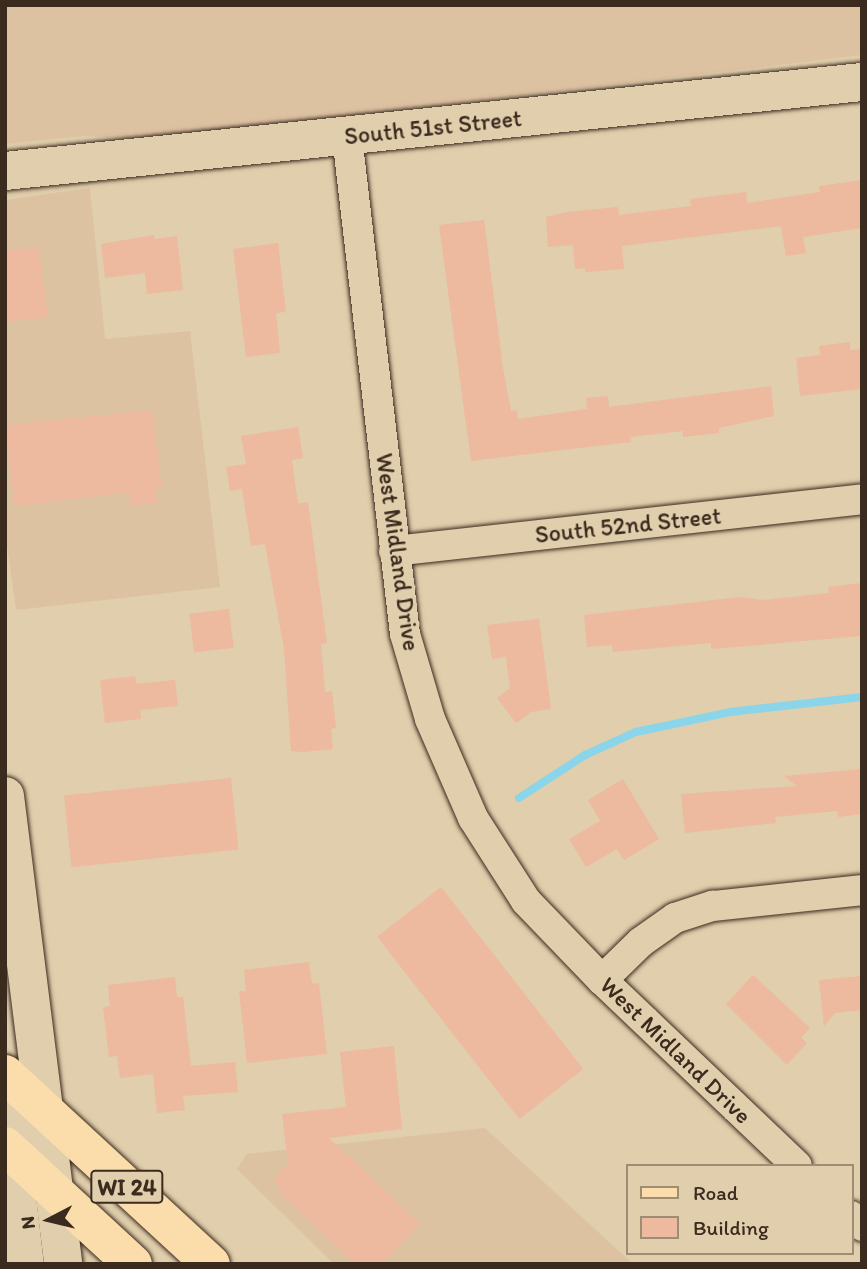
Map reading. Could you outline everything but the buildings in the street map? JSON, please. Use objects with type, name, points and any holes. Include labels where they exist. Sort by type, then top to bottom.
[{"type":"main road","name":"WI 24","points":[[5,1074],[211,1264]]},
{"type":"main road","name":"WI 24","points":[[9,1149],[133,1264]]},
{"type":"street","name":"South 51st Street","points":[[5,172],[862,82]]},
{"type":"street","name":"West Midland Drive","points":[[347,136],[405,634],[429,719],[473,818],[526,901],[602,980],[795,1164]]},
{"type":"street","name":"South 52nd Street","points":[[394,551],[862,499]]},
{"type":"street","points":[[5,796],[63,1264]]},
{"type":"street","points":[[602,980],[641,942],[675,918],[713,906],[862,890]]},
{"type":"street","points":[[5,1095],[9,1149],[25,1264]]},
{"type":"shaded area","points":[[5,5],[862,5],[862,55],[154,139],[84,136],[5,144]]},
{"type":"shaded area","points":[[90,188],[105,339],[190,331],[220,587],[16,610],[5,531],[5,200]]},
{"type":"shaded area","points":[[485,1128],[633,1264],[334,1264],[237,1169],[247,1154]]},
{"type":"waterway","points":[[519,798],[585,755],[636,732],[730,712],[862,697]]}]
